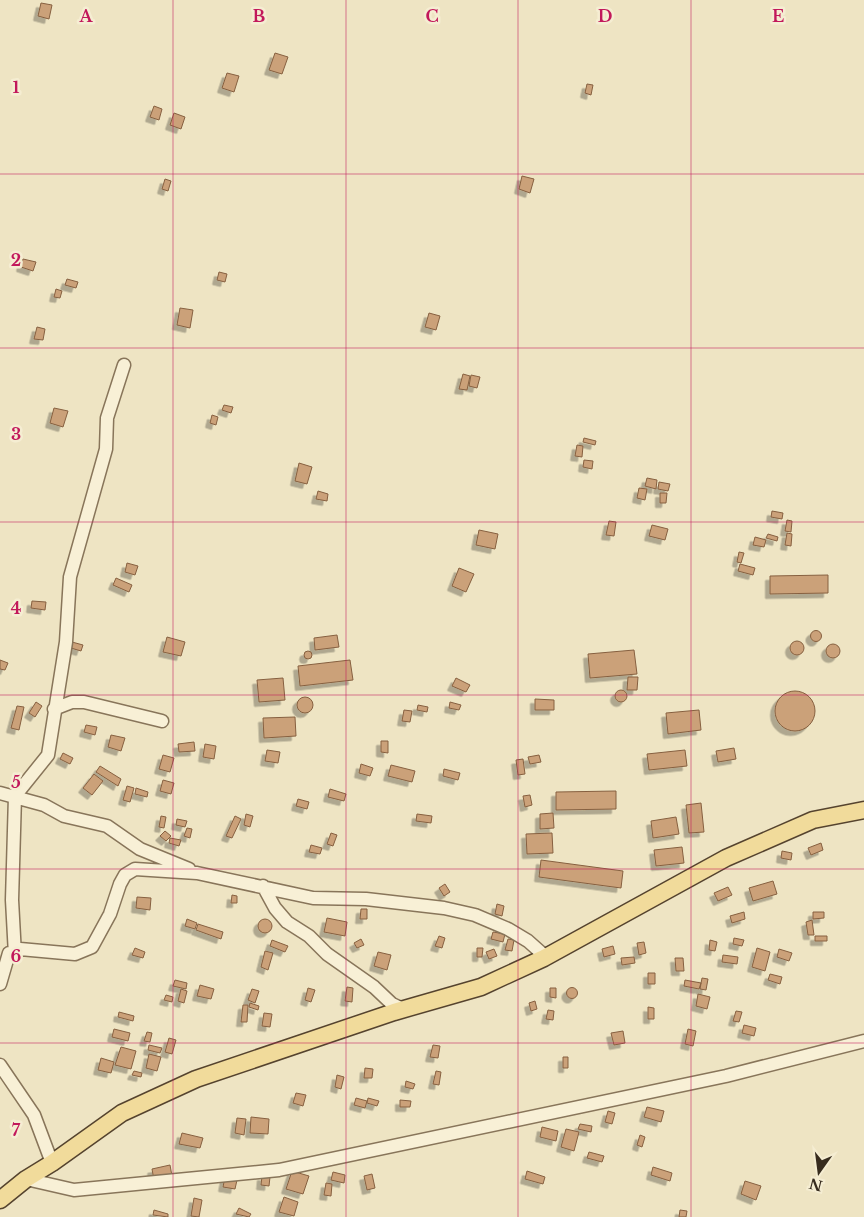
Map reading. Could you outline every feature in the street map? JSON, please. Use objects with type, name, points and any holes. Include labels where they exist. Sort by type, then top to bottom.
[{"type":"main road","points":[[0,1200],[26,1179],[52,1163],[122,1113],[196,1079],[404,1010],[481,987],[546,956],[726,858],[813,820],[864,810]]},
{"type":"street","points":[[15,955],[12,900],[15,796],[48,755],[66,642],[70,577],[106,448],[107,418],[124,365]]},
{"type":"street","points":[[54,709],[72,702],[84,702],[162,721]]},
{"type":"street","points":[[0,793],[44,805],[64,816],[107,826],[140,850],[197,873]]},
{"type":"street","points":[[15,955],[20,949],[75,954],[92,947],[110,914],[125,874],[134,869],[197,873],[313,898],[366,900],[444,908],[475,915],[508,929],[528,941],[546,956]]},
{"type":"street","points":[[263,886],[275,908],[286,922],[309,936],[327,954],[374,987],[392,1004],[404,1010]]},
{"type":"street","points":[[0,984],[9,954],[15,955]]},
{"type":"street","points":[[26,1179],[74,1190],[279,1170],[726,1076],[864,1041]]},
{"type":"street","points":[[0,1065],[34,1115],[52,1163]]},
{"type":"building","points":[[41,3],[52,5],[49,19],[38,16]]},
{"type":"building","points":[[275,53],[288,57],[282,74],[269,70]]},
{"type":"building","points":[[227,73],[239,76],[234,92],[222,88]]},
{"type":"building","points":[[587,84],[593,85],[591,95],[585,93]]},
{"type":"building","points":[[154,106],[162,109],[159,120],[150,117]]},
{"type":"building","points":[[174,113],[185,117],[181,129],[170,125]]},
{"type":"building","points":[[522,176],[534,179],[530,193],[519,189]]},
{"type":"building","points":[[165,179],[171,181],[168,191],[162,189]]},
{"type":"building","points":[[23,259],[36,262],[33,271],[21,267]]},
{"type":"building","points":[[219,272],[227,274],[225,282],[217,280]]},
{"type":"building","points":[[67,279],[78,282],[76,288],[65,285]]},
{"type":"building","points":[[56,289],[62,291],[60,298],[54,297]]},
{"type":"building","points":[[180,308],[193,310],[190,328],[177,325]]},
{"type":"building","points":[[429,313],[440,316],[436,330],[425,327]]},
{"type":"building","points":[[37,327],[45,329],[43,340],[34,339]]},
{"type":"building","points":[[463,374],[470,376],[467,390],[459,389]]},
{"type":"building","points":[[471,375],[480,377],[477,388],[469,386]]},
{"type":"building","points":[[224,405],[233,407],[231,413],[222,410]]},
{"type":"building","points":[[54,408],[68,411],[63,427],[50,423]]},
{"type":"building","points":[[212,415],[218,417],[216,425],[210,423]]},
{"type":"building","points":[[584,438],[596,441],[595,445],[583,442]]},
{"type":"building","points":[[577,445],[583,446],[582,457],[575,456]]},
{"type":"building","points":[[584,460],[593,461],[592,469],[583,467]]},
{"type":"building","points":[[299,463],[312,467],[307,484],[295,481]]},
{"type":"building","points":[[647,478],[657,480],[656,489],[645,486]]},
{"type":"building","points":[[659,482],[670,484],[668,491],[658,489]]},
{"type":"building","points":[[639,488],[647,489],[645,500],[637,498]]},
{"type":"building","points":[[318,491],[328,494],[327,501],[316,499]]},
{"type":"building","points":[[660,493],[667,493],[666,503],[660,503]]},
{"type":"building","points":[[772,511],[783,513],[782,519],[771,517]]},
{"type":"building","points":[[787,520],[792,521],[791,532],[785,531]]},
{"type":"building","points":[[609,521],[616,522],[614,536],[606,535]]},
{"type":"building","points":[[652,525],[668,529],[665,540],[649,536]]},
{"type":"building","points":[[479,530],[498,534],[495,549],[476,545]]},
{"type":"building","points":[[787,533],[792,534],[791,546],[785,545]]},
{"type":"building","points":[[768,534],[778,537],[777,541],[766,538]]},
{"type":"building","points":[[755,537],[766,540],[764,547],[753,545]]},
{"type":"building","points":[[739,552],[744,553],[741,563],[737,562]]},
{"type":"building","points":[[127,563],[138,566],[135,575],[125,572]]},
{"type":"building","points":[[740,564],[755,568],[753,575],[738,571]]},
{"type":"building","points":[[459,568],[474,574],[466,592],[452,586]]},
{"type":"building","points":[[828,575],[828,593],[770,594],[770,576]]},
{"type":"building","points":[[116,578],[132,585],[129,592],[113,585]]},
{"type":"building","points":[[32,601],[46,602],[45,610],[31,608]]},
{"type":"building","points":[[816,630],[822,636],[816,642],[810,636]]},
{"type":"building","points":[[337,635],[339,647],[315,650],[314,638]]},
{"type":"building","points":[[167,637],[185,642],[181,656],[163,652]]},
{"type":"building","points":[[794,641],[800,641],[804,648],[800,655],[794,655],[790,651],[790,645]]},
{"type":"building","points":[[72,642],[83,645],[81,651],[71,648]]},
{"type":"building","points":[[830,644],[836,644],[840,651],[836,658],[830,658],[826,654],[826,648]]},
{"type":"building","points":[[634,650],[637,674],[590,678],[588,654]]},
{"type":"building","points":[[308,651],[312,655],[308,659],[304,655]]},
{"type":"building","points":[[0,660],[8,663],[5,670],[0,669]]},
{"type":"building","points":[[350,660],[353,680],[300,686],[298,666]]},
{"type":"building","points":[[628,677],[638,677],[637,690],[627,690]]},
{"type":"building","points":[[283,678],[285,700],[259,702],[257,680]]},
{"type":"building","points":[[456,678],[470,685],[466,692],[452,686]]},
{"type":"building","points":[[619,690],[623,690],[627,696],[623,702],[619,702],[615,698],[615,694]]},
{"type":"building","points":[[799,691],[806,694],[812,700],[815,711],[814,719],[806,728],[799,731],[791,731],[784,728],[776,719],[775,707],[778,700],[787,692]]},
{"type":"building","points":[[302,697],[308,697],[313,702],[311,711],[302,713],[297,708],[297,702]]},
{"type":"building","points":[[535,699],[554,700],[554,710],[535,710]]},
{"type":"building","points":[[36,702],[42,706],[35,717],[29,713]]},
{"type":"building","points":[[450,702],[461,705],[459,710],[449,708]]},
{"type":"building","points":[[418,705],[428,707],[427,712],[417,710]]},
{"type":"building","points":[[17,706],[24,707],[19,730],[11,728]]},
{"type":"building","points":[[404,710],[412,711],[410,722],[402,721]]},
{"type":"building","points":[[699,710],[701,730],[668,734],[666,713]]},
{"type":"building","points":[[295,717],[296,736],[264,738],[263,718]]},
{"type":"building","points":[[86,725],[97,727],[95,735],[84,732]]},
{"type":"building","points":[[111,735],[125,738],[121,751],[108,747]]},
{"type":"building","points":[[381,741],[388,741],[388,753],[381,752]]},
{"type":"building","points":[[194,742],[195,751],[179,752],[178,744]]},
{"type":"building","points":[[205,744],[216,746],[214,759],[203,757]]},
{"type":"building","points":[[734,748],[736,759],[718,762],[716,751]]},
{"type":"building","points":[[267,750],[280,752],[278,763],[265,761]]},
{"type":"building","points":[[685,750],[687,766],[649,770],[647,754]]},
{"type":"building","points":[[63,753],[73,758],[70,764],[60,759]]},
{"type":"building","points":[[163,755],[174,758],[170,772],[159,769]]},
{"type":"building","points":[[539,755],[541,762],[530,764],[528,757]]},
{"type":"building","points":[[523,759],[525,774],[518,775],[516,760]]},
{"type":"building","points":[[361,764],[373,768],[370,776],[359,773]]},
{"type":"building","points":[[391,765],[415,771],[412,782],[388,776]]},
{"type":"building","points":[[100,766],[121,779],[118,786],[96,772]]},
{"type":"building","points":[[444,769],[460,773],[458,780],[443,776]]},
{"type":"building","points":[[94,774],[103,781],[92,795],[83,788]]},
{"type":"building","points":[[163,780],[174,783],[171,794],[160,791]]},
{"type":"building","points":[[127,786],[134,788],[130,802],[123,800]]},
{"type":"building","points":[[136,788],[148,792],[147,797],[135,794]]},
{"type":"building","points":[[330,789],[346,794],[344,801],[328,797]]},
{"type":"building","points":[[616,791],[616,809],[556,810],[556,792]]},
{"type":"building","points":[[530,795],[532,805],[525,807],[523,796]]},
{"type":"building","points":[[298,799],[309,802],[307,809],[296,806]]},
{"type":"building","points":[[701,803],[704,832],[689,833],[686,805]]},
{"type":"building","points":[[553,813],[554,828],[540,829],[540,814]]},
{"type":"building","points":[[246,814],[253,816],[250,827],[244,825]]},
{"type":"building","points":[[417,814],[432,816],[431,823],[416,821]]},
{"type":"building","points":[[161,816],[166,817],[164,828],[159,827]]},
{"type":"building","points":[[235,816],[241,819],[232,838],[226,836]]},
{"type":"building","points":[[676,817],[679,834],[653,838],[651,821]]},
{"type":"building","points":[[177,819],[187,821],[185,827],[176,825]]},
{"type":"building","points":[[187,828],[192,829],[190,838],[184,836]]},
{"type":"building","points":[[165,831],[171,836],[166,841],[160,836]]},
{"type":"building","points":[[331,833],[337,835],[333,846],[327,844]]},
{"type":"building","points":[[552,833],[553,853],[527,854],[526,834]]},
{"type":"building","points":[[170,838],[181,840],[179,846],[169,843]]},
{"type":"building","points":[[821,843],[823,850],[811,855],[808,848]]},
{"type":"building","points":[[311,845],[322,848],[320,854],[309,852]]},
{"type":"building","points":[[682,847],[684,863],[656,866],[654,850]]},
{"type":"building","points":[[782,851],[792,853],[791,860],[781,858]]},
{"type":"building","points":[[541,860],[623,871],[621,888],[539,877]]},
{"type":"building","points":[[773,881],[777,894],[753,901],[749,888]]},
{"type":"building","points":[[445,884],[450,892],[444,896],[439,888]]},
{"type":"building","points":[[728,887],[732,895],[718,901],[714,893]]},
{"type":"building","points":[[232,895],[237,896],[237,903],[231,903]]},
{"type":"building","points":[[137,897],[151,898],[150,910],[136,908]]},
{"type":"building","points":[[497,904],[504,906],[502,916],[495,914]]},
{"type":"building","points":[[361,909],[367,909],[367,919],[360,919]]},
{"type":"building","points":[[744,912],[745,919],[732,923],[730,916]]},
{"type":"building","points":[[813,912],[824,912],[824,918],[813,919]]},
{"type":"building","points":[[327,918],[347,922],[345,936],[324,932]]},
{"type":"building","points":[[187,919],[197,923],[195,929],[185,926]]},
{"type":"building","points":[[262,919],[268,919],[272,926],[268,933],[262,933],[258,929],[258,923]]},
{"type":"building","points":[[812,920],[814,935],[808,935],[806,922]]},
{"type":"building","points":[[198,924],[223,932],[221,939],[196,930]]},
{"type":"building","points":[[493,932],[505,934],[503,942],[491,939]]},
{"type":"building","points":[[439,936],[445,938],[442,948],[435,946]]},
{"type":"building","points":[[815,936],[827,936],[827,941],[815,941]]},
{"type":"building","points":[[734,938],[744,940],[742,946],[733,944]]},
{"type":"building","points":[[361,939],[364,945],[357,948],[354,943]]},
{"type":"building","points":[[508,939],[514,940],[512,951],[505,950]]},
{"type":"building","points":[[272,940],[288,946],[285,952],[270,946]]},
{"type":"building","points":[[710,940],[717,942],[715,951],[709,950]]},
{"type":"building","points":[[644,942],[646,953],[639,955],[637,943]]},
{"type":"building","points":[[613,946],[615,954],[604,957],[602,949]]},
{"type":"building","points":[[135,948],[145,952],[143,958],[132,955]]},
{"type":"building","points":[[477,948],[483,948],[482,957],[477,957]]},
{"type":"building","points":[[757,948],[770,952],[765,971],[752,967]]},
{"type":"building","points":[[494,949],[497,956],[489,959],[486,952]]},
{"type":"building","points":[[779,949],[792,953],[789,961],[777,957]]},
{"type":"building","points":[[265,951],[273,953],[268,970],[261,967]]},
{"type":"building","points":[[378,952],[391,955],[387,970],[374,966]]},
{"type":"building","points":[[723,955],[738,957],[737,964],[722,962]]},
{"type":"building","points":[[634,957],[635,963],[622,965],[621,958]]},
{"type":"building","points":[[675,958],[683,958],[684,971],[676,971]]},
{"type":"building","points":[[648,973],[655,973],[655,984],[648,984]]},
{"type":"building","points":[[770,974],[782,977],[780,984],[768,980]]},
{"type":"building","points":[[702,978],[708,979],[706,990],[700,989]]},
{"type":"building","points":[[175,980],[187,983],[186,989],[173,986]]},
{"type":"building","points":[[685,980],[701,983],[699,989],[684,986]]},
{"type":"building","points":[[200,985],[214,989],[211,999],[197,996]]},
{"type":"building","points":[[347,987],[353,988],[352,1002],[345,1001]]},
{"type":"building","points":[[308,988],[315,990],[311,1002],[305,1000]]},
{"type":"building","points":[[550,988],[556,988],[556,998],[550,997]]},
{"type":"building","points":[[570,988],[574,988],[577,993],[576,997],[570,998],[567,995],[567,991]]},
{"type":"building","points":[[181,989],[187,991],[184,1003],[178,1001]]},
{"type":"building","points":[[252,989],[259,991],[255,1003],[248,1000]]},
{"type":"building","points":[[698,994],[710,997],[707,1009],[696,1006]]},
{"type":"building","points":[[166,995],[173,997],[172,1002],[164,1000]]},
{"type":"building","points":[[535,1001],[537,1009],[531,1011],[529,1003]]},
{"type":"building","points":[[250,1003],[259,1006],[258,1010],[249,1007]]},
{"type":"building","points":[[243,1005],[248,1005],[247,1022],[241,1022]]},
{"type":"building","points":[[648,1007],[654,1008],[654,1019],[648,1019]]},
{"type":"building","points":[[548,1010],[554,1011],[553,1020],[546,1019]]},
{"type":"building","points":[[736,1011],[742,1012],[739,1022],[733,1021]]},
{"type":"building","points":[[119,1012],[134,1016],[133,1021],[118,1017]]},
{"type":"building","points":[[264,1013],[272,1014],[270,1027],[262,1026]]},
{"type":"building","points":[[744,1025],[756,1028],[754,1036],[742,1033]]},
{"type":"building","points":[[114,1029],[130,1033],[128,1041],[112,1037]]},
{"type":"building","points":[[688,1029],[696,1031],[693,1046],[685,1044]]},
{"type":"building","points":[[623,1031],[625,1043],[614,1045],[611,1033]]},
{"type":"building","points":[[147,1032],[152,1033],[150,1042],[144,1041]]},
{"type":"building","points":[[169,1038],[176,1040],[172,1054],[165,1052]]},
{"type":"building","points":[[149,1045],[162,1048],[160,1053],[148,1050]]},
{"type":"building","points":[[433,1045],[440,1046],[438,1058],[430,1057]]},
{"type":"building","points":[[121,1047],[136,1051],[131,1069],[115,1065]]},
{"type":"building","points":[[149,1054],[161,1057],[157,1071],[146,1068]]},
{"type":"building","points":[[563,1057],[568,1057],[568,1068],[563,1068]]},
{"type":"building","points":[[101,1058],[114,1062],[111,1073],[98,1070]]},
{"type":"building","points":[[365,1068],[373,1069],[372,1078],[364,1078]]},
{"type":"building","points":[[134,1071],[142,1073],[141,1077],[132,1075]]},
{"type":"building","points":[[436,1071],[441,1072],[439,1085],[433,1084]]},
{"type":"building","points":[[337,1075],[344,1077],[341,1089],[335,1087]]},
{"type":"building","points":[[406,1081],[415,1084],[413,1089],[405,1087]]},
{"type":"building","points":[[296,1093],[306,1095],[303,1106],[293,1103]]},
{"type":"building","points":[[356,1098],[367,1101],[365,1108],[354,1105]]},
{"type":"building","points":[[368,1098],[379,1101],[377,1106],[367,1103]]},
{"type":"building","points":[[400,1100],[411,1101],[410,1107],[400,1107]]},
{"type":"building","points":[[647,1107],[664,1111],[661,1122],[644,1117]]},
{"type":"building","points":[[608,1111],[615,1113],[612,1124],[605,1122]]},
{"type":"building","points":[[251,1117],[269,1119],[268,1134],[250,1133]]},
{"type":"building","points":[[237,1118],[246,1119],[244,1135],[235,1133]]},
{"type":"building","points":[[580,1124],[592,1126],[591,1132],[578,1129]]},
{"type":"building","points":[[542,1127],[558,1131],[556,1141],[540,1137]]},
{"type":"building","points":[[566,1129],[579,1132],[574,1151],[561,1147]]},
{"type":"building","points":[[182,1133],[203,1138],[200,1148],[179,1144]]},
{"type":"building","points":[[640,1135],[645,1137],[642,1147],[637,1145]]},
{"type":"building","points":[[589,1152],[604,1156],[602,1162],[587,1158]]},
{"type":"building","points":[[170,1165],[172,1176],[154,1180],[152,1169]]},
{"type":"building","points":[[653,1167],[672,1173],[670,1181],[651,1175]]},
{"type":"building","points":[[292,1171],[309,1176],[303,1194],[286,1189]]},
{"type":"building","points":[[527,1171],[545,1177],[543,1184],[525,1179]]},
{"type":"building","points":[[333,1172],[345,1175],[344,1183],[331,1180]]},
{"type":"building","points":[[372,1174],[375,1188],[367,1190],[364,1176]]},
{"type":"building","points":[[262,1176],[270,1177],[269,1186],[261,1185]]},
{"type":"building","points":[[225,1177],[237,1180],[235,1189],[223,1187]]},
{"type":"building","points":[[745,1181],[761,1186],[756,1200],[741,1194]]},
{"type":"building","points":[[326,1183],[332,1184],[331,1196],[324,1195]]},
{"type":"building","points":[[284,1197],[298,1202],[294,1216],[279,1212]]},
{"type":"building","points":[[194,1198],[202,1200],[199,1217],[191,1216]]},
{"type":"building","points":[[239,1208],[251,1214],[249,1217],[236,1214]]},
{"type":"building","points":[[154,1210],[168,1214],[168,1217],[153,1215]]},
{"type":"building","points":[[680,1210],[687,1211],[686,1217],[679,1217]]}]
